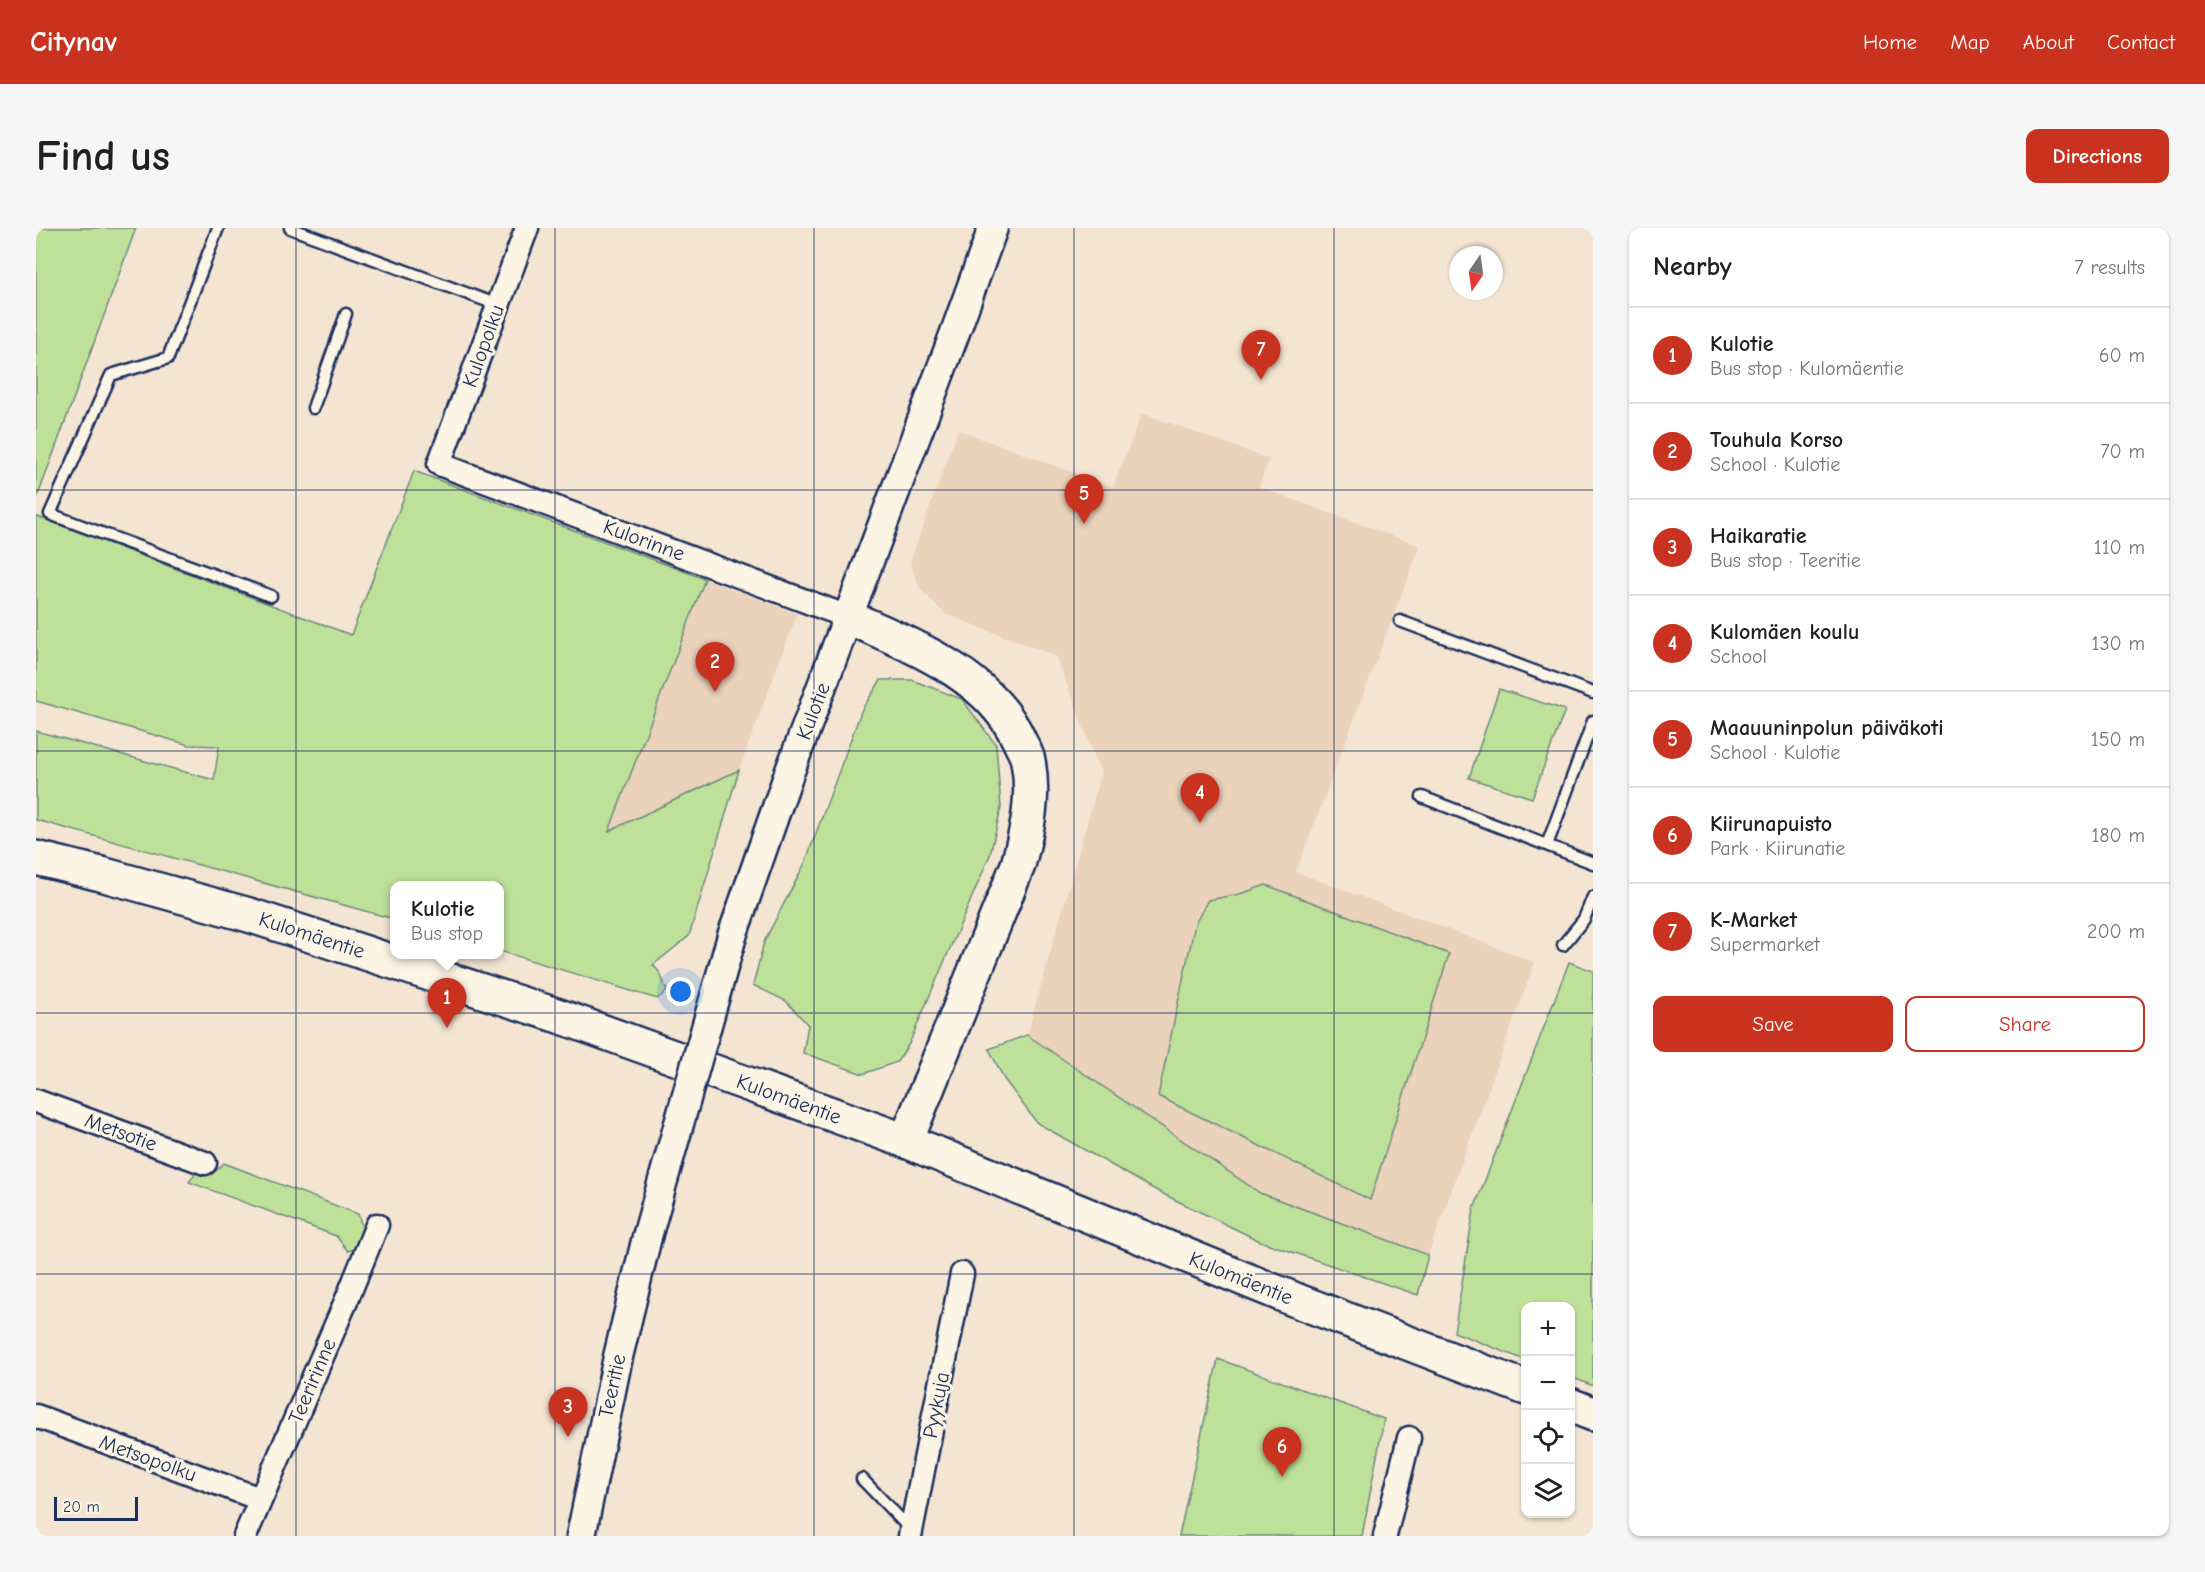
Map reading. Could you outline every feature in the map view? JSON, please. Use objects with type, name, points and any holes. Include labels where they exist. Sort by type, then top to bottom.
[{"type":"main road","points":[[848,617],[895,638],[949,667],[975,685],[995,702],[1015,732],[1028,759],[1031,793],[1029,826],[1018,865],[906,1141]]},
{"type":"main road","name":"Kulomäentie","points":[[36,858],[102,874],[271,922],[562,1017],[906,1141],[1303,1303],[1521,1386]]},
{"type":"main road","points":[[1575,1407],[1593,1414]]},
{"type":"street","name":"Kulopolku","points":[[439,464],[527,228]]},
{"type":"street","name":"Kulotie","points":[[647,1237],[732,936],[788,776],[954,338],[993,228]]},
{"type":"street","name":"Kulorinne","points":[[439,464],[848,617]]},
{"type":"street","name":"Metsotie","points":[[36,1101],[205,1163]]},
{"type":"street","name":"Teeririnne","points":[[245,1536],[377,1225]]},
{"type":"street","name":"Teeritie","points":[[581,1536],[618,1357],[647,1237]]},
{"type":"street","name":"Pyykuja","points":[[910,1533],[962,1274]]},
{"type":"street","name":"Metsopolku","points":[[36,1416],[260,1499]]},
{"type":"street","points":[[1385,1536],[1409,1438]]},
{"type":"lane","points":[[218,228],[168,358],[111,375],[50,514],[271,596]]},
{"type":"lane","points":[[290,228],[498,305]]},
{"type":"lane","points":[[313,408],[346,314]]},
{"type":"lane","points":[[1400,621],[1593,693]]},
{"type":"lane","points":[[1547,845],[1593,721]]},
{"type":"lane","points":[[1422,797],[1593,863]]},
{"type":"lane","points":[[1563,945],[1584,919],[1593,897]]},
{"type":"lane","points":[[862,1479],[910,1533]]},
{"type":"shaded area","points":[[1142,413],[1269,459],[1259,487],[1420,546],[1296,872],[1535,962],[1428,1255],[1260,1193],[1027,1035],[1101,773],[1056,656],[945,614],[920,589],[910,562],[958,430],[1113,487]]},
{"type":"shaded area","points":[[705,579],[797,614],[739,770],[609,832]]},
{"type":"green space","points":[[36,228],[136,228],[36,501]]},
{"type":"green space","points":[[414,471],[705,579],[609,831],[739,770],[689,936],[653,965],[660,973],[667,991],[657,999],[504,952],[504,881],[390,881],[390,918],[36,820],[36,731],[214,780],[219,746],[189,745],[36,701],[36,516],[351,635]]},
{"type":"green space","points":[[881,680],[912,680],[962,699],[996,745],[1001,808],[990,855],[909,1044],[897,1062],[863,1074],[803,1053],[808,1025],[786,1001],[753,985],[764,942],[805,863],[862,709]]},
{"type":"green space","points":[[1499,689],[1565,710],[1532,798],[1469,778]]},
{"type":"green space","points":[[1266,885],[1449,954],[1370,1200],[1158,1096],[1195,924],[1208,900],[1240,894]]},
{"type":"green space","points":[[1569,962],[1593,971],[1593,1386],[1575,1379],[1575,1302],[1521,1302],[1521,1358],[1454,1332],[1474,1209]]},
{"type":"green space","points":[[1027,1035],[1260,1193],[1428,1255],[1418,1295],[1260,1241],[1159,1192],[1037,1123],[1004,1079],[989,1049]]},
{"type":"green space","points":[[224,1163],[358,1214],[363,1230],[356,1248],[348,1251],[336,1236],[189,1182],[200,1168],[216,1171]]},
{"type":"green space","points":[[1218,1359],[1384,1419],[1362,1536],[1179,1536]]},
{"type":"place","name":"K-Market","points":[[1261,380]]},
{"type":"place","name":"Maauuninpolun päiväkoti","points":[[1084,524]]},
{"type":"place","name":"Touhula Korso","points":[[715,692]]},
{"type":"place","name":"Kulomäen koulu","points":[[1200,823]]},
{"type":"place","name":"Kulotie","points":[[447,1028]]},
{"type":"place","name":"Haikaratie","points":[[568,1437]]},
{"type":"place","name":"Kiirunapuisto","points":[[1282,1477]]}]
